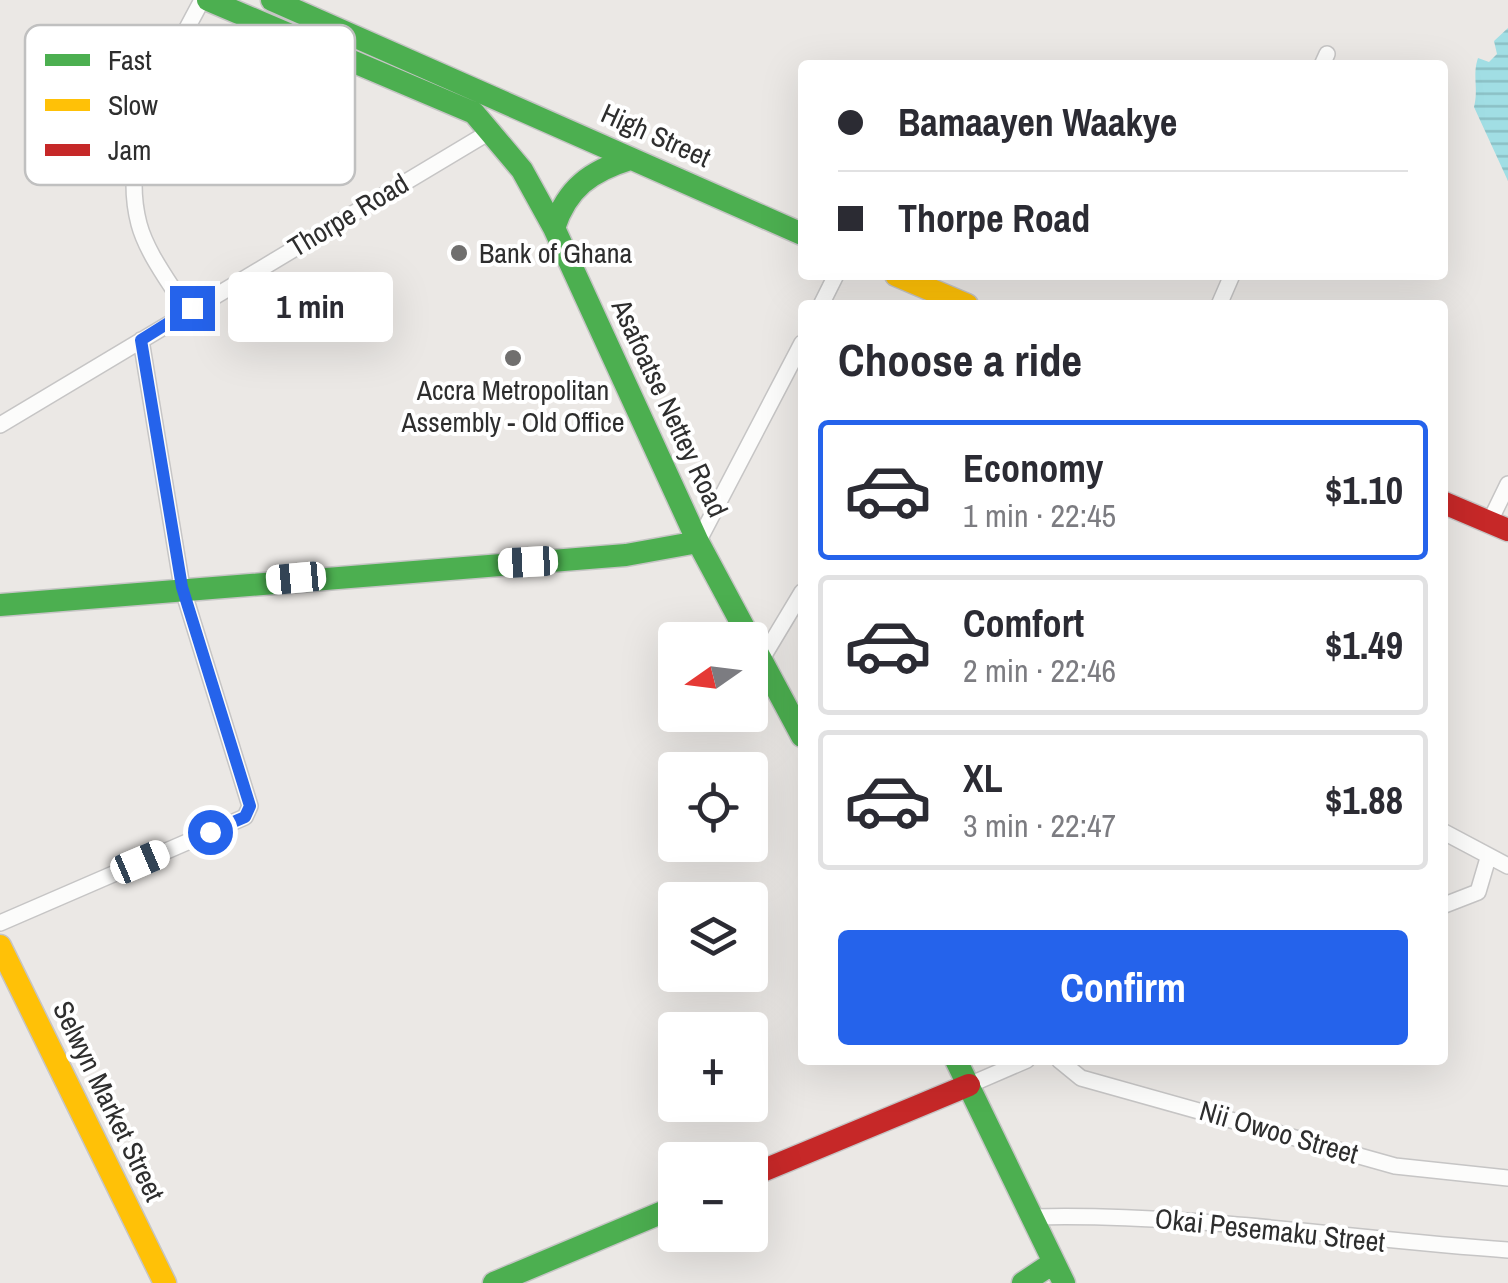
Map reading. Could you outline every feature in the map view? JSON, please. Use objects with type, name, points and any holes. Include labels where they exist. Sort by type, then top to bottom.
[{"type":"main road","points":[[205,0],[265,25]]},
{"type":"main road","name":"High Street","points":[[276,1],[333,25]]},
{"type":"main road","name":"High Street","points":[[355,34],[486,89],[630,159],[798,232]]},
{"type":"main road","points":[[355,63],[474,113],[486,89]]},
{"type":"main road","name":"Asafoatse Nettey Road","points":[[474,113],[522,170],[554,228],[698,542],[743,622]]},
{"type":"main road","points":[[554,228],[570,190],[583,176],[630,159]]},
{"type":"main road","points":[[905,280],[939,300]]},
{"type":"main road","points":[[1448,504],[1499,525]]},
{"type":"main road","points":[[0,605],[182,587],[626,555],[698,542]]},
{"type":"main road","name":"Asafoatse Nettey Road","points":[[768,667],[798,728]]},
{"type":"main road","name":"Selwyn Market Street","points":[[0,946],[165,1283]]},
{"type":"main road","points":[[768,1169],[902,1114],[936,1095],[965,1069],[1058,1273],[1023,1283]]},
{"type":"main road","points":[[494,1283],[658,1214]]},
{"type":"street","points":[[191,25],[205,0]]},
{"type":"street","name":"Thorpe Road","points":[[0,425],[491,130]]},
{"type":"street","points":[[137,185],[140,226],[187,311]]},
{"type":"street","points":[[0,923],[248,812],[250,806],[182,587],[141,340]]},
{"type":"street","points":[[698,542],[798,351]]},
{"type":"street","points":[[1499,525],[1508,484]]},
{"type":"street","points":[[768,649],[798,599]]},
{"type":"street","points":[[1448,835],[1508,866]]},
{"type":"street","points":[[1448,904],[1478,892],[1488,858]]},
{"type":"street","points":[[965,1069],[993,1065]]},
{"type":"street","name":"Nii Owoo Street","points":[[1065,1065],[1081,1078],[1394,1166],[1508,1178]]},
{"type":"street","name":"Okai Pesemaku Street","points":[[1032,1217],[1173,1217],[1371,1240],[1508,1250]]},
{"type":"water","points":[[1508,28],[1508,181],[1474,107],[1478,58],[1489,62],[1497,54],[1494,41]]},
{"type":"traffic: fast","points":[[208,0],[267,25]]},
{"type":"traffic: fast","points":[[272,0],[329,25]]},
{"type":"traffic: fast","points":[[355,37],[798,232]]},
{"type":"traffic: fast","points":[[355,62],[474,113],[522,170],[554,228],[698,542],[798,729]]},
{"type":"traffic: fast","points":[[554,228],[566,202],[582,183],[630,159]]},
{"type":"traffic: fast","points":[[0,605],[626,555],[698,542]]},
{"type":"traffic: fast","points":[[958,1065],[1064,1283]]},
{"type":"traffic: fast","points":[[494,1283],[658,1214]]},
{"type":"traffic: fast","points":[[1023,1283],[1053,1263]]},
{"type":"traffic: slow","points":[[908,280],[955,300]]},
{"type":"traffic: slow","points":[[0,946],[165,1283]]},
{"type":"traffic: jam","points":[[1448,505],[1508,530]]},
{"type":"traffic: jam","points":[[768,1169],[969,1085]]},
{"type":"place","name":"Bank of Ghana","points":[[459,253]]},
{"type":"place","name":"Accra Metropolitan Assembly - Old Office","points":[[513,358]]},
{"type":"route","points":[[192,308],[141,340],[182,587],[250,806],[245,817],[210,832]]}]
